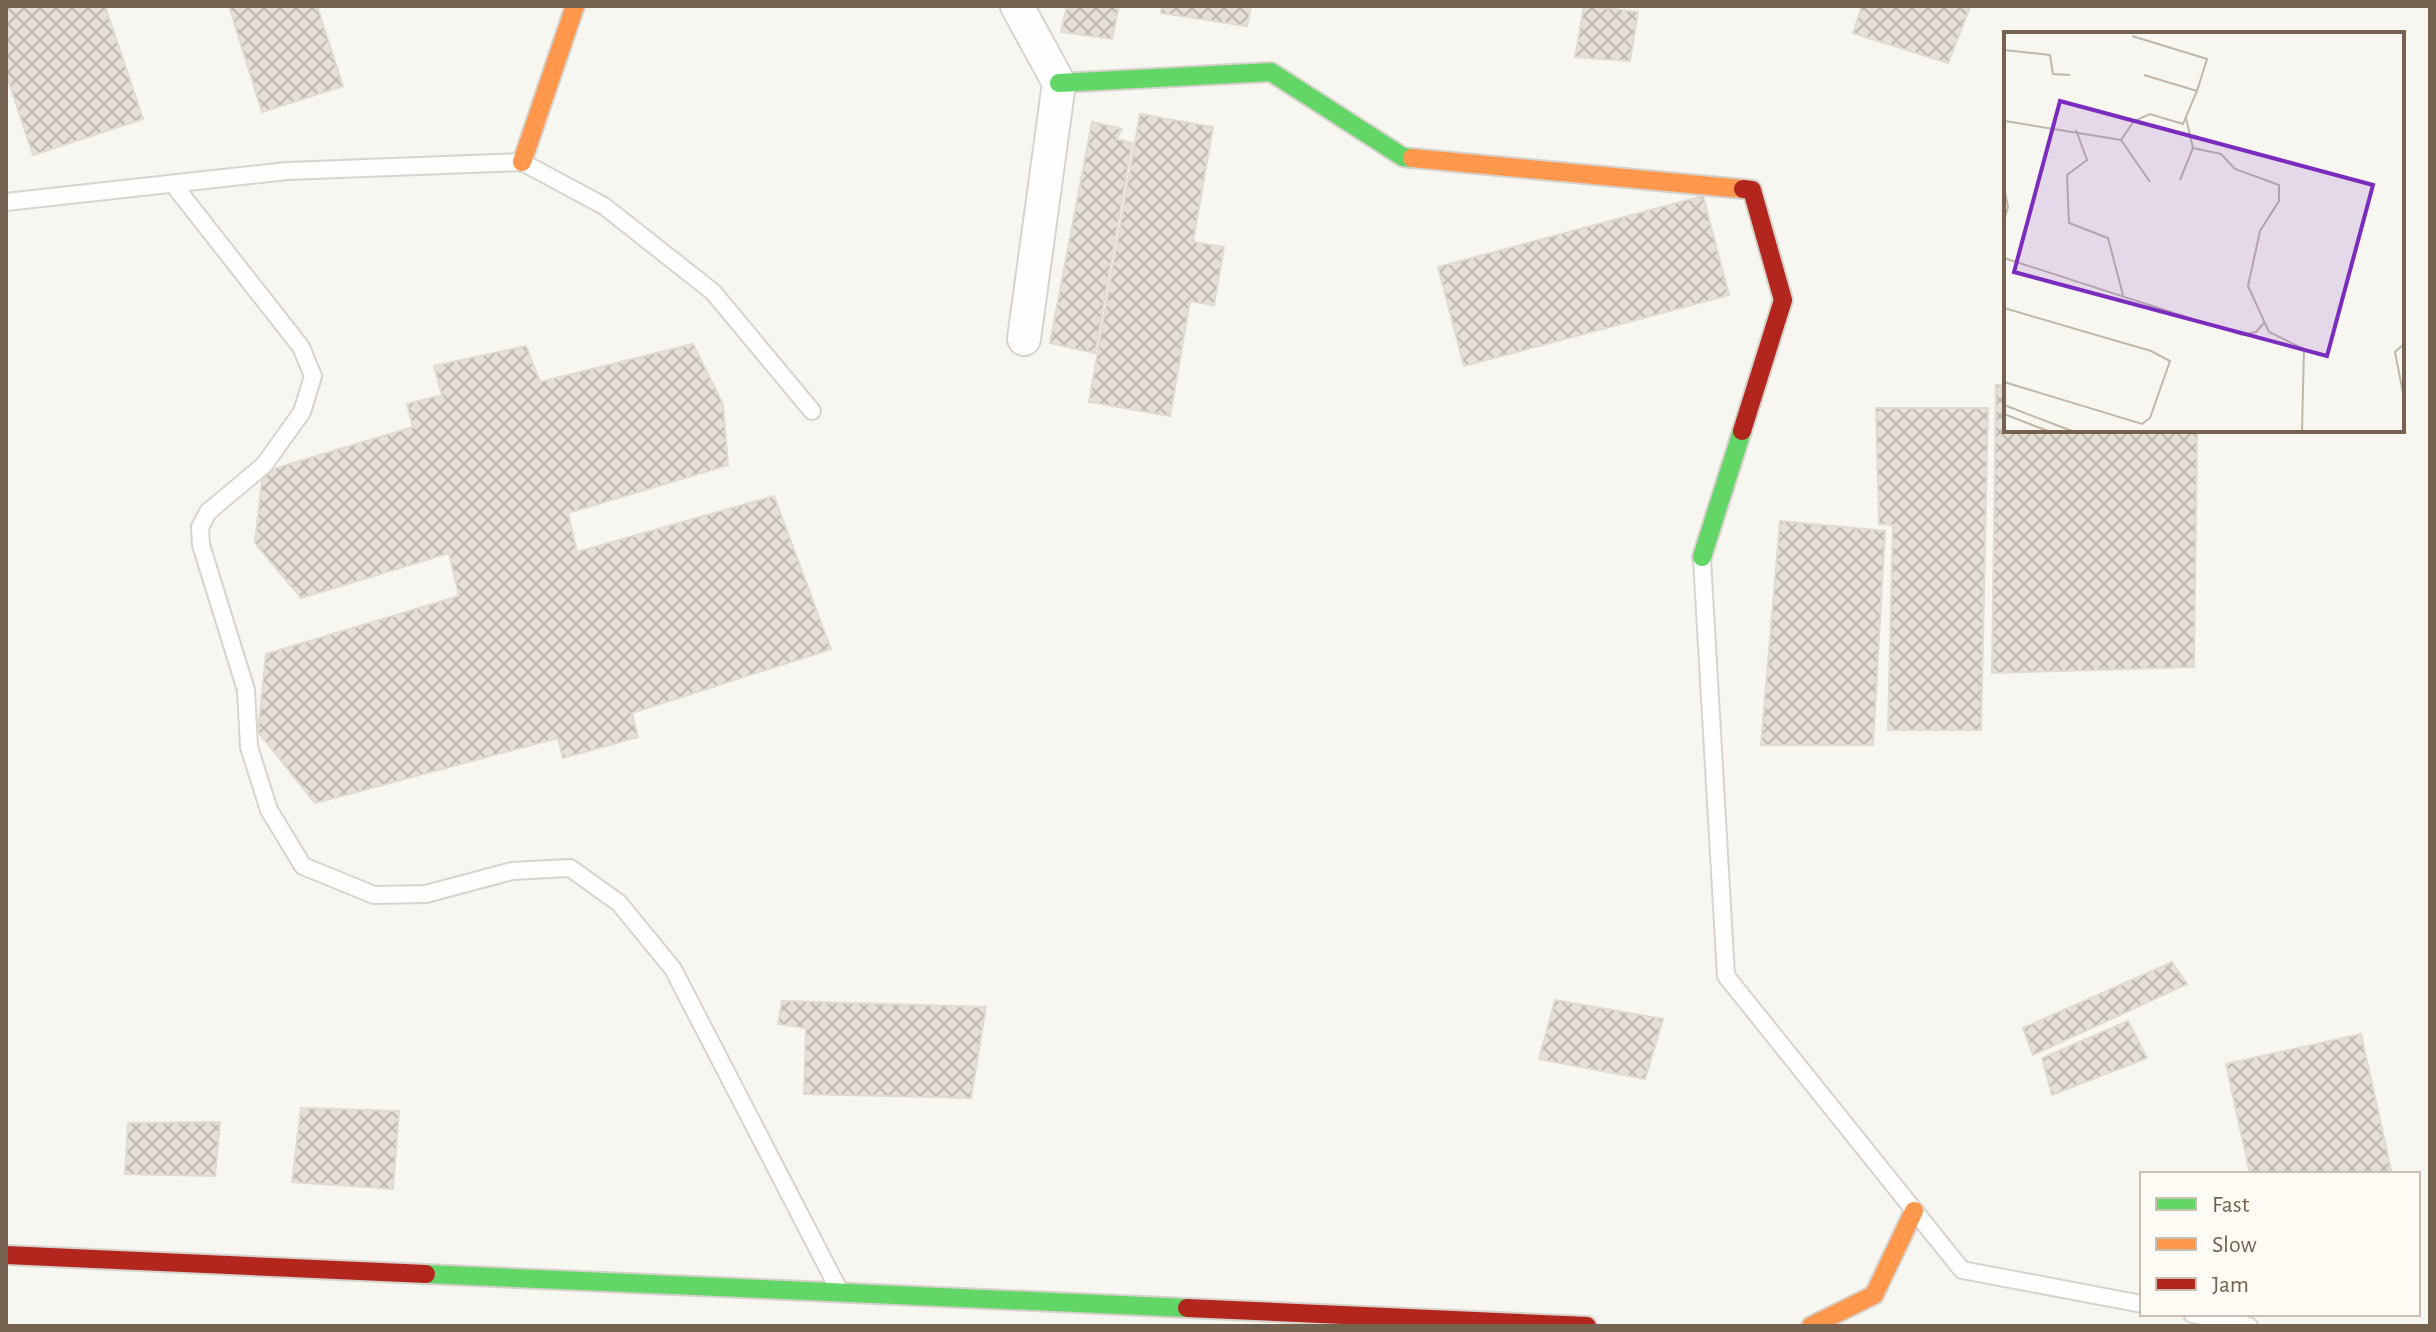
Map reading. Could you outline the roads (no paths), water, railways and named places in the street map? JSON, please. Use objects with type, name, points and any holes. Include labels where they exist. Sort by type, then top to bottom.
[{"type":"street","points":[[522,162],[575,6]]},
{"type":"street","points":[[1017,6],[1059,83],[1024,339]]},
{"type":"street","points":[[1059,83],[1271,72],[1403,157],[1752,190],[1783,300],[1702,557]]},
{"type":"street","points":[[1811,1326],[1874,1295],[1914,1211]]},
{"type":"street","points":[[6,1255],[1587,1326]]},
{"type":"lane","points":[[6,202],[287,171],[522,162],[604,206],[713,292],[812,411]]},
{"type":"lane","points":[[173,184],[301,347],[313,376],[302,412],[264,465],[208,512],[200,527],[201,545],[246,690],[249,747],[269,810],[296,855],[303,866],[374,895],[426,894],[512,871],[570,868],[619,903],[673,969],[841,1293]]},
{"type":"lane","points":[[1702,557],[1726,976],[1962,1270],[2140,1304]]},
{"type":"lane","points":[[2202,1316],[2249,1326]]}]
